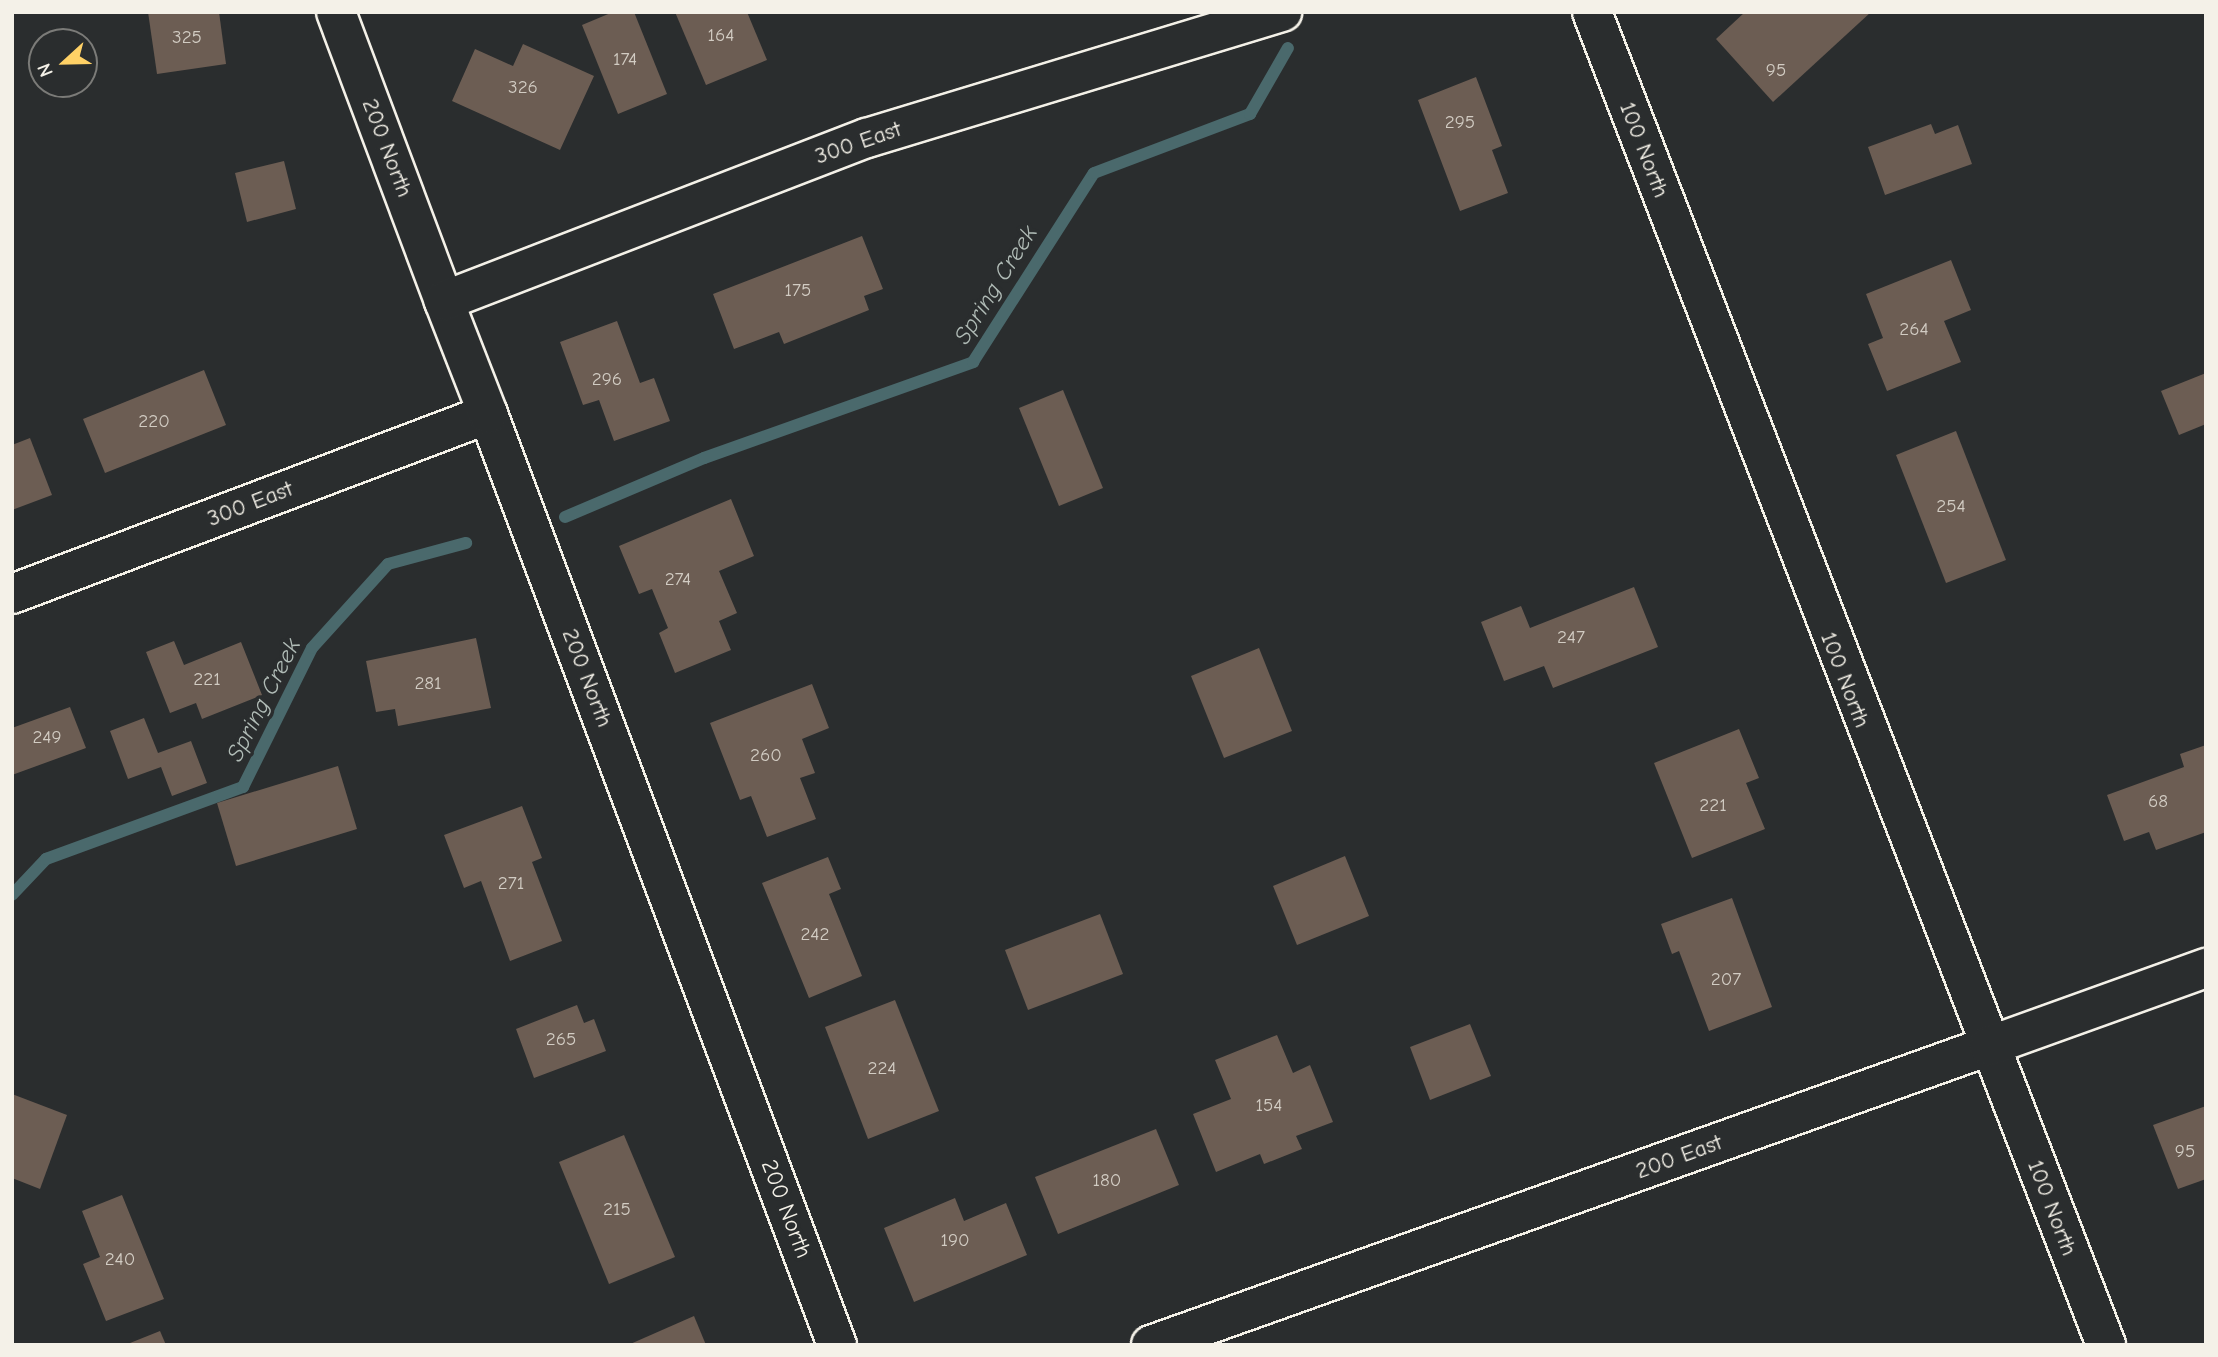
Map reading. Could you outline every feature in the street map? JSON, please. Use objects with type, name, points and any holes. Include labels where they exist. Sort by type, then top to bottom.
[{"type":"street","name":"200 North","points":[[336,12],[837,1345]]},
{"type":"street","name":"300 East","points":[[444,301],[867,138],[1282,12]]},
{"type":"street","name":"100 North","points":[[1592,12],[2106,1345]]},
{"type":"street","name":"300 East","points":[[12,594],[488,414]]},
{"type":"street","name":"200 East","points":[[1151,1345],[2206,968]]},
{"type":"building","points":[[148,12],[219,12],[226,64],[157,74]]},
{"type":"building","points":[[613,12],[634,12],[667,94],[618,114],[582,25]]},
{"type":"building","points":[[675,12],[747,12],[767,60],[706,85]]},
{"type":"building","points":[[1745,12],[1871,12],[1773,102],[1716,39]]},
{"type":"building","points":[[523,44],[594,76],[560,150],[452,101],[475,49],[513,66]]},
{"type":"building","points":[[1476,77],[1502,146],[1492,150],[1508,193],[1460,211],[1418,100]]},
{"type":"building","points":[[1931,124],[1935,134],[1958,125],[1972,164],[1885,195],[1868,147]]},
{"type":"building","points":[[284,161],[296,209],[247,222],[235,173]]},
{"type":"building","points":[[862,236],[883,289],[864,296],[869,310],[784,344],[779,332],[734,349],[713,294]]},
{"type":"building","points":[[1951,260],[1971,310],[1944,321],[1961,362],[1887,391],[1868,344],[1883,338],[1866,294]]},
{"type":"building","points":[[617,321],[640,383],[654,378],[670,421],[614,441],[599,400],[583,405],[560,342]]},
{"type":"building","points":[[204,370],[226,425],[105,473],[83,419]]},
{"type":"building","points":[[2206,373],[2206,424],[2179,435],[2161,391]]},
{"type":"building","points":[[1063,390],[1103,488],[1059,506],[1019,408]]},
{"type":"building","points":[[1956,431],[2006,560],[1946,583],[1896,455]]},
{"type":"building","points":[[30,438],[52,495],[12,510],[12,445]]},
{"type":"building","points":[[731,499],[754,556],[719,571],[737,613],[719,621],[731,650],[675,673],[659,633],[668,628],[652,589],[639,594],[619,546]]},
{"type":"building","points":[[1634,587],[1658,647],[1553,688],[1544,666],[1504,681],[1481,622],[1521,606],[1530,628]]},
{"type":"building","points":[[476,638],[491,708],[398,726],[395,709],[376,712],[366,661]]},
{"type":"building","points":[[174,641],[184,665],[241,642],[262,695],[202,719],[196,703],[170,713],[146,652]]},
{"type":"building","points":[[1259,648],[1292,731],[1224,758],[1191,676]]},
{"type":"building","points":[[812,684],[829,728],[802,739],[815,773],[800,778],[816,819],[767,837],[751,796],[740,800],[710,723]]},
{"type":"building","points":[[70,707],[86,748],[12,775],[12,728]]},
{"type":"building","points":[[144,718],[158,753],[191,741],[207,783],[172,796],[161,767],[128,779],[110,731]]},
{"type":"building","points":[[1739,729],[1759,778],[1746,783],[1765,829],[1692,858],[1654,763]]},
{"type":"building","points":[[2206,745],[2206,832],[2156,850],[2149,832],[2124,841],[2107,795],[2184,767],[2180,754]]},
{"type":"building","points":[[338,766],[357,829],[236,866],[217,803]]},
{"type":"building","points":[[522,806],[542,858],[532,862],[562,941],[510,961],[481,881],[464,888],[444,835]]},
{"type":"building","points":[[1345,856],[1369,916],[1297,945],[1273,886]]},
{"type":"building","points":[[828,857],[841,889],[829,894],[862,976],[809,998],[762,883]]},
{"type":"building","points":[[1732,898],[1772,1007],[1709,1031],[1679,951],[1672,954],[1661,924]]},
{"type":"building","points":[[1100,914],[1123,974],[1028,1010],[1005,950]]},
{"type":"building","points":[[895,1000],[939,1111],[868,1139],[825,1027]]},
{"type":"building","points":[[577,1005],[584,1023],[594,1019],[606,1051],[534,1078],[516,1029]]},
{"type":"building","points":[[1470,1024],[1491,1076],[1430,1100],[1410,1047]]},
{"type":"building","points":[[1277,1035],[1293,1073],[1310,1065],[1333,1122],[1296,1136],[1302,1149],[1264,1164],[1260,1154],[1216,1172],[1193,1114],[1231,1099],[1215,1060]]},
{"type":"building","points":[[12,1094],[67,1115],[40,1189],[12,1178]]},
{"type":"building","points":[[2206,1106],[2206,1179],[2178,1189],[2153,1125]]},
{"type":"building","points":[[1156,1129],[1179,1185],[1058,1234],[1035,1177]]},
{"type":"building","points":[[624,1135],[675,1257],[609,1284],[559,1162]]},
{"type":"building","points":[[122,1195],[164,1299],[106,1321],[83,1264],[100,1257],[82,1211]]},
{"type":"building","points":[[955,1198],[964,1221],[1006,1203],[1027,1255],[914,1302],[884,1228]]},
{"type":"building","points":[[694,1316],[706,1345],[628,1345]]},
{"type":"building","points":[[160,1331],[166,1345],[125,1345]]},
{"type":"waterway","name":"Spring Creek","points":[[565,517],[704,458],[973,362],[1094,173],[1250,114],[1288,48]]},
{"type":"waterway","name":"Spring Creek","points":[[12,895],[46,859],[243,787],[312,648],[388,564],[466,543]]}]
